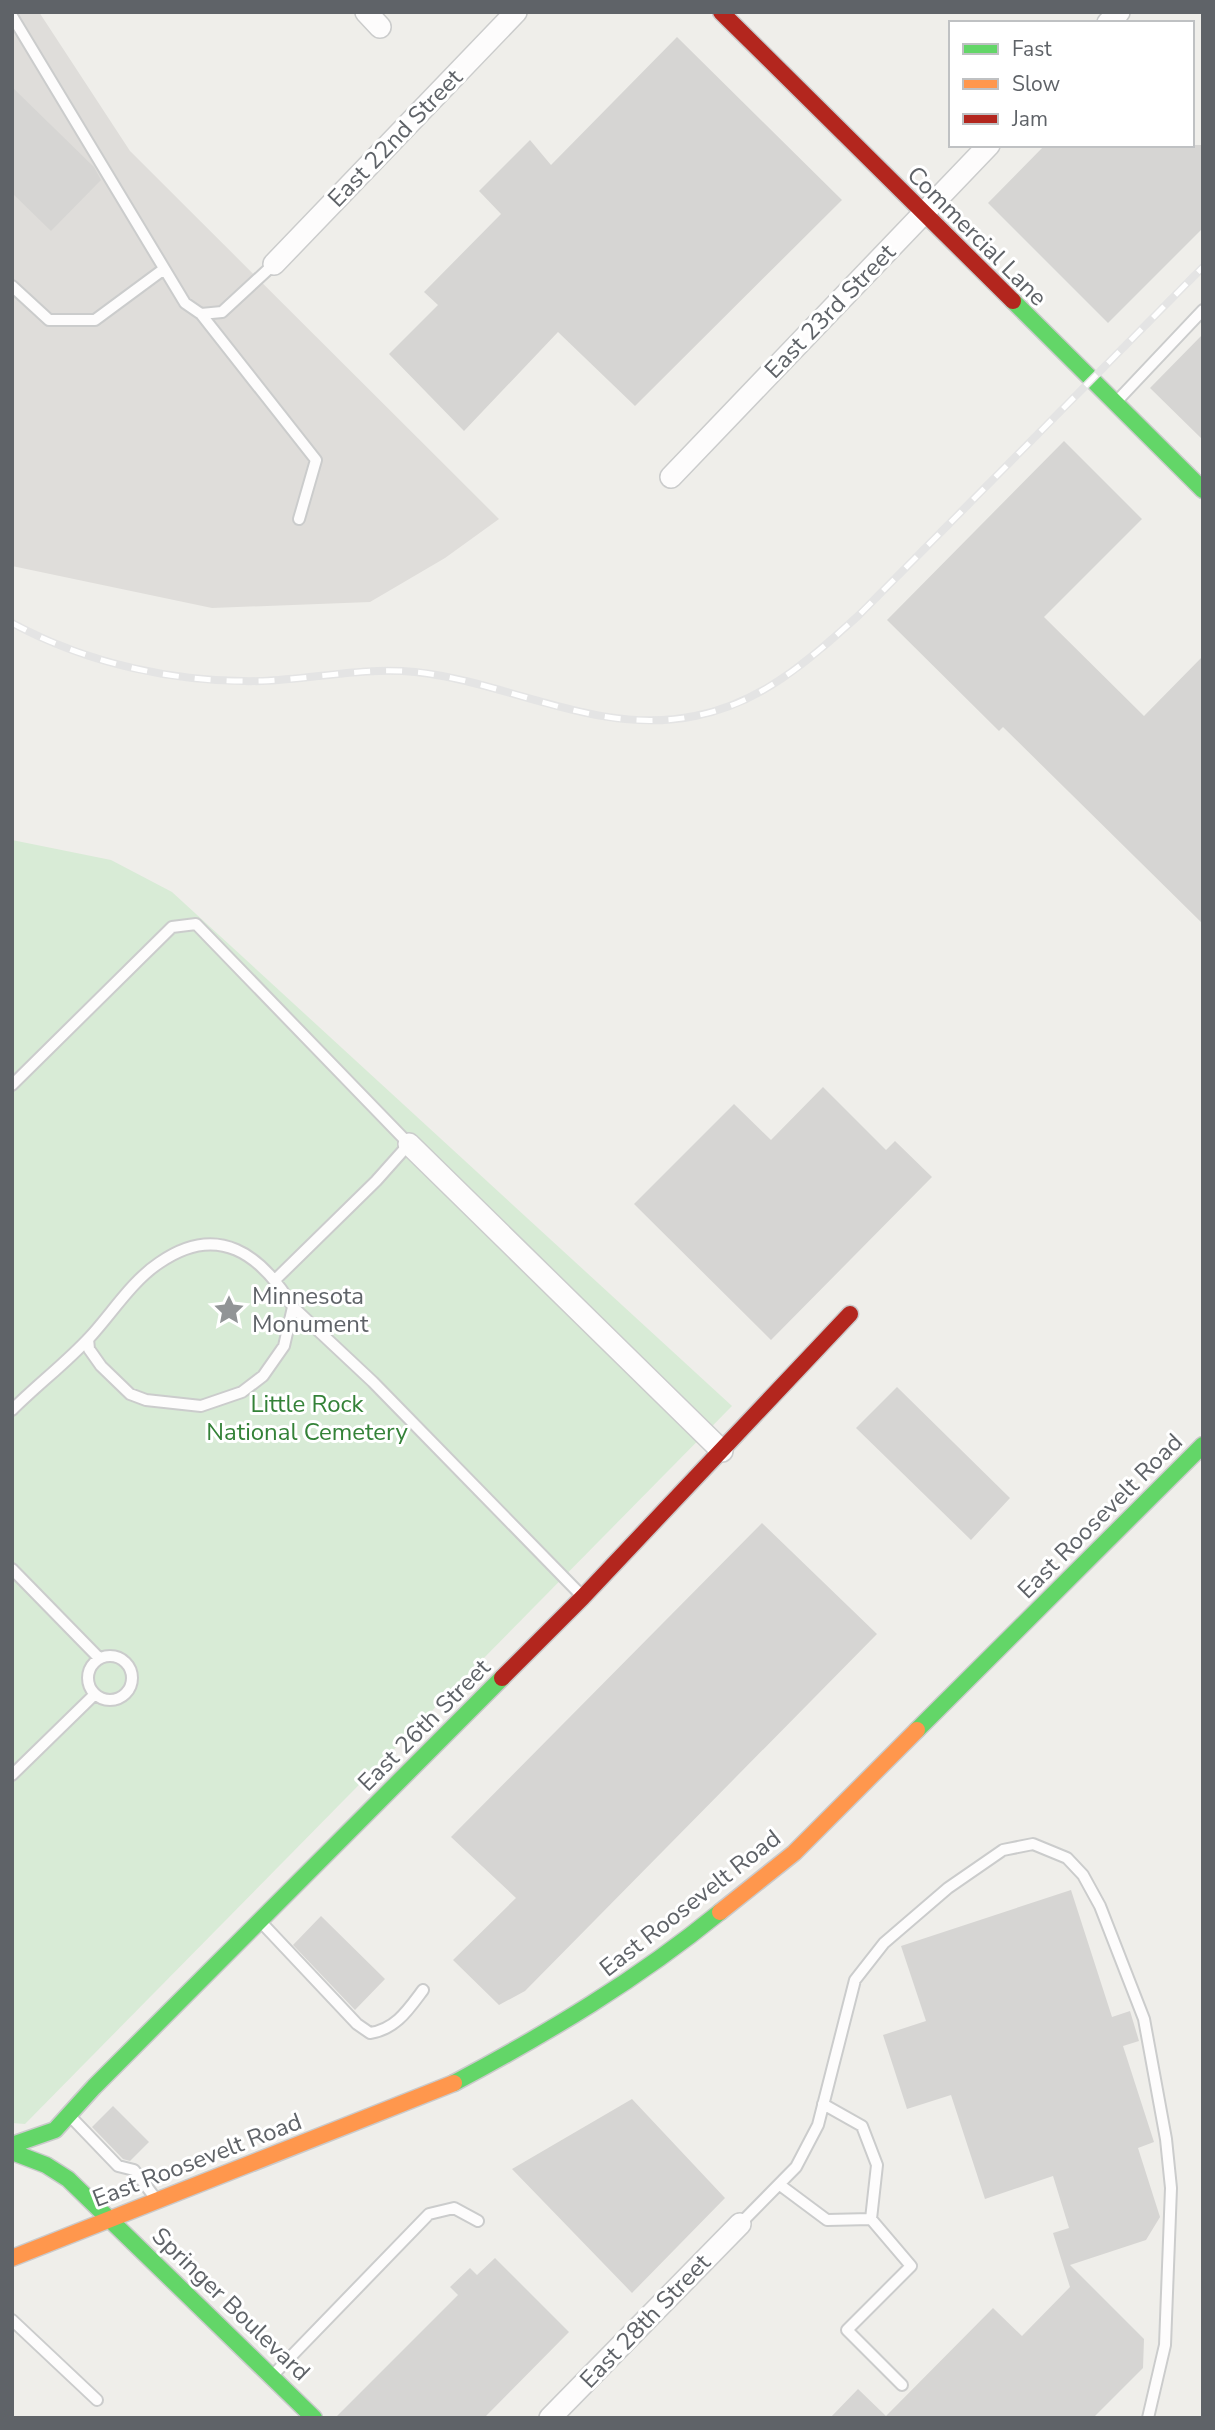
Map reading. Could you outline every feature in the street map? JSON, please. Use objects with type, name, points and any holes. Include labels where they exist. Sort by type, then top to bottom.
[{"type":"main road","name":"Commercial Lane","points":[[721,12],[1203,490]]},
{"type":"main road","name":"East 26th Street","points":[[12,2145],[55,2130],[583,1597],[850,1314]]},
{"type":"main road","name":"East Roosevelt Road","points":[[12,2258],[236,2166],[438,2091],[540,2038],[664,1958],[794,1853],[1203,1445]]},
{"type":"main road","name":"Springer Boulevard","points":[[12,2152],[46,2165],[68,2179],[273,2375],[314,2418]]},
{"type":"street","name":"East 22nd Street","points":[[274,264],[516,12]]},
{"type":"street","name":"East 23rd Street","points":[[671,477],[987,147]]},
{"type":"street","points":[[409,1144],[722,1451]]},
{"type":"street","name":"East 28th Street","points":[[550,2418],[740,2224]]},
{"type":"lane","points":[[12,16],[37,52],[185,303],[201,314],[316,460],[299,519]]},
{"type":"lane","points":[[201,314],[222,313],[274,264]]},
{"type":"lane","points":[[12,286],[49,320],[95,320],[164,269]]},
{"type":"lane","points":[[1115,403],[1203,310]]},
{"type":"lane","points":[[12,1085],[172,927],[196,924],[409,1144],[376,1181],[276,1279]]},
{"type":"lane","points":[[12,1410],[88,1339],[158,1264],[180,1251],[208,1243],[228,1245],[249,1255],[276,1279],[293,1307],[373,1382],[583,1597]]},
{"type":"lane","points":[[88,1339],[89,1349],[101,1366],[130,1394],[146,1400],[201,1406],[242,1392],[263,1376],[284,1346],[293,1307]]},
{"type":"lane","points":[[12,1569],[99,1658]]},
{"type":"lane","points":[[114,1656],[127,1664],[133,1677],[132,1685],[116,1700],[94,1695],[88,1675],[99,1658],[114,1656]]},
{"type":"lane","points":[[12,1775],[94,1695]]},
{"type":"lane","points":[[740,2224],[796,2167],[818,2125],[855,1979],[884,1943],[948,1888],[1003,1850],[1033,1844],[1068,1858],[1083,1875],[1100,1906],[1144,2019],[1166,2139],[1171,2188],[1165,2345],[1148,2418]]},
{"type":"lane","points":[[260,1921],[357,2024],[370,2032],[380,2031],[400,2020],[423,1990]]},
{"type":"lane","points":[[823,2104],[862,2126],[877,2165],[871,2219],[911,2266],[847,2330],[902,2385]]},
{"type":"lane","points":[[69,2115],[118,2166],[134,2170],[156,2200]]},
{"type":"lane","points":[[780,2185],[827,2220],[871,2219]]},
{"type":"lane","points":[[273,2375],[429,2214],[454,2208],[478,2221]]},
{"type":"lane","points":[[12,2320],[97,2399]]},
{"type":"shaded area","points":[[12,12],[39,12],[130,151],[499,519],[445,558],[370,602],[212,608],[12,566]]},
{"type":"green space","name":"Little Rock National Cemetery","points":[[12,840],[111,860],[172,892],[732,1406],[25,2124],[12,2123]]},
{"type":"building","points":[[677,37],[842,200],[635,406],[558,332],[464,431],[389,354],[438,305],[424,292],[501,214],[479,191],[530,140],[551,165]]},
{"type":"building","points":[[12,87],[94,167],[101,180],[51,231],[12,193]]},
{"type":"building","points":[[1203,145],[1203,228],[1108,323],[988,203],[1043,147]]},
{"type":"building","points":[[1203,334],[1203,440],[1150,388]]},
{"type":"building","points":[[1064,441],[1142,519],[1044,617],[1144,716],[1203,656],[1203,924],[1003,727],[999,731],[887,620]]},
{"type":"building","points":[[823,1087],[886,1150],[895,1141],[932,1177],[771,1340],[634,1204],[734,1104],[771,1140]]},
{"type":"building","points":[[897,1387],[1010,1498],[971,1540],[856,1428]]},
{"type":"building","points":[[762,1523],[877,1634],[525,1991],[499,2005],[453,1960],[516,1898],[451,1837]]},
{"type":"building","points":[[1071,1890],[1112,2017],[1130,2011],[1139,2041],[1123,2046],[1154,2142],[1138,2148],[1160,2217],[1146,2240],[1070,2265],[1144,2339],[1143,2368],[1093,2418],[830,2418],[858,2389],[886,2416],[993,2308],[1022,2336],[1070,2287],[1053,2233],[1069,2228],[1053,2176],[985,2199],[951,2095],[907,2109],[883,2035],[926,2021],[901,1946]]},
{"type":"building","points":[[321,1916],[385,1979],[355,2010],[293,1945]]},
{"type":"building","points":[[632,2099],[725,2198],[632,2293],[512,2169]]},
{"type":"building","points":[[113,2106],[149,2142],[130,2161],[123,2159],[92,2127]]},
{"type":"building","points":[[495,2258],[569,2332],[484,2418],[335,2418],[458,2295],[450,2287],[470,2268],[477,2275]]},
{"type":"railway","points":[[12,623],[71,650],[102,660],[197,679],[262,681],[358,672],[415,672],[485,686],[588,714],[623,719],[659,720],[719,710],[742,701],[783,678],[859,615],[1203,267]]},
{"type":"traffic: fast","points":[[1013,301],[1203,490]]},
{"type":"traffic: fast","points":[[917,1730],[1203,1445]]},
{"type":"traffic: fast","points":[[12,2145],[55,2130],[94,2087],[502,1678]]},
{"type":"traffic: fast","points":[[454,2083],[592,2004],[657,1960],[720,1912]]},
{"type":"traffic: fast","points":[[12,2152],[46,2165],[68,2179],[314,2418]]},
{"type":"traffic: slow","points":[[720,1912],[794,1853],[917,1730]]},
{"type":"traffic: slow","points":[[12,2258],[454,2083]]},
{"type":"traffic: jam","points":[[721,12],[1013,301]]},
{"type":"traffic: jam","points":[[502,1678],[583,1597],[850,1314]]},
{"type":"place","name":"Minnesota Monument","points":[[229,1310]]}]
